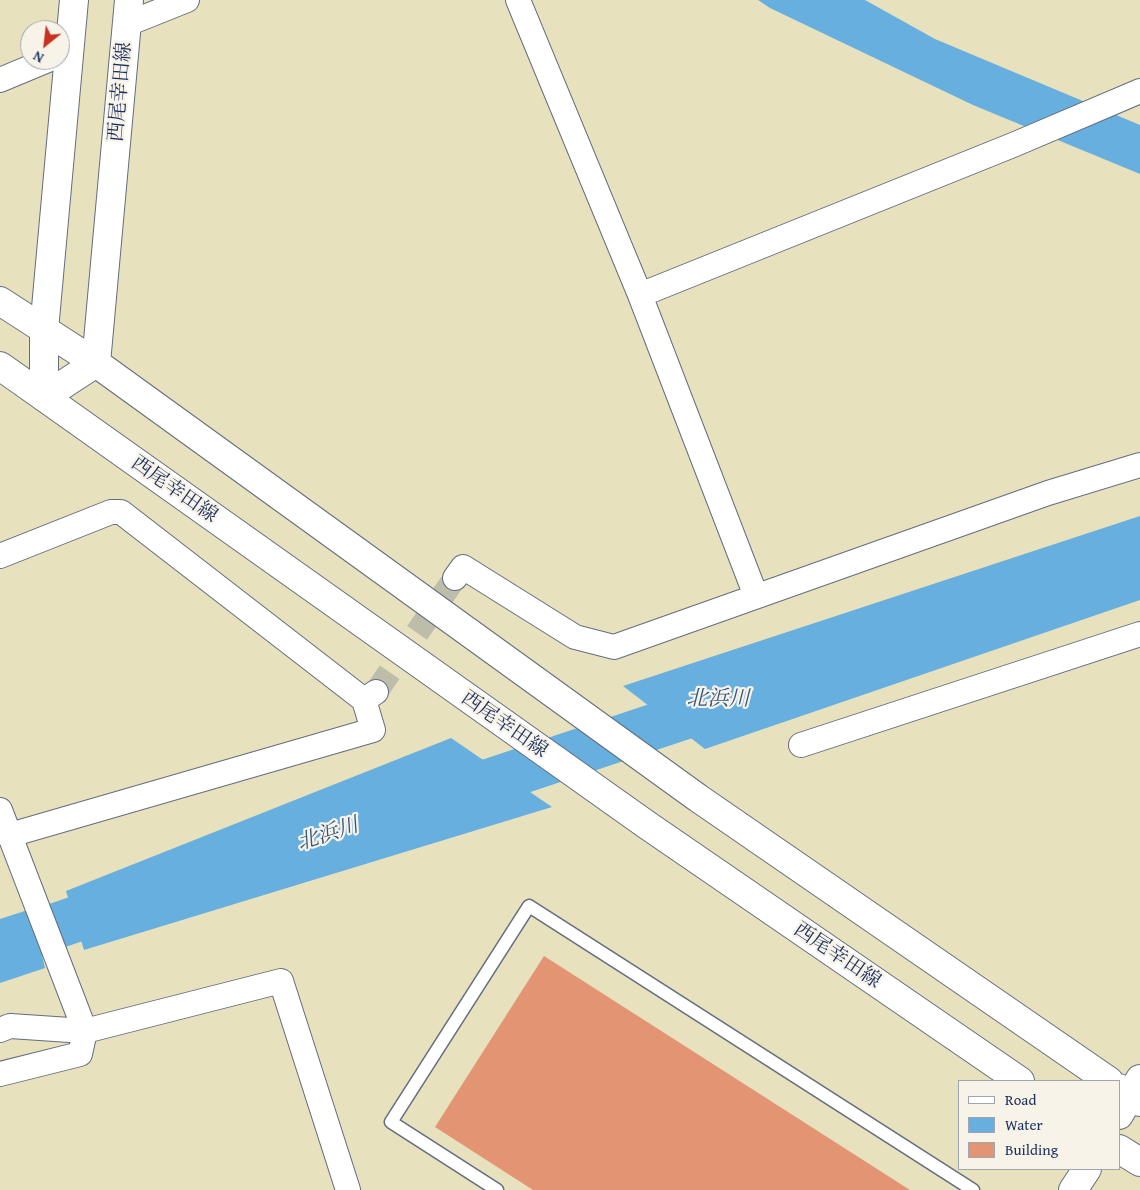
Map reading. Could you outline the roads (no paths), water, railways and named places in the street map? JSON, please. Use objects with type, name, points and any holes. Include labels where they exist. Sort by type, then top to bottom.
[{"type":"main road","points":[[69,20],[74,0]]},
{"type":"main road","name":"西尾幸田線","points":[[96,363],[128,12]]},
{"type":"main road","points":[[44,397],[44,330],[58,70]]},
{"type":"main road","points":[[0,301],[96,363],[698,798],[1107,1080]]},
{"type":"main road","points":[[44,397],[96,363]]},
{"type":"main road","name":"西尾幸田線","points":[[0,366],[647,825],[1019,1080]]},
{"type":"main road","points":[[1120,1149],[1140,1162]]},
{"type":"main road","points":[[1073,1190],[1085,1170]]},
{"type":"street","points":[[128,12],[188,0]]},
{"type":"street","points":[[518,0],[640,295],[756,596]]},
{"type":"street","points":[[0,80],[24,70]]},
{"type":"street","points":[[640,295],[1013,145],[1140,91]]},
{"type":"street","points":[[455,578],[463,566],[575,637],[614,647],[1048,493],[1140,465]]},
{"type":"street","points":[[0,556],[111,512],[121,512],[370,696],[373,730],[10,835]]},
{"type":"street","points":[[801,745],[1140,634]]},
{"type":"street","points":[[0,810],[85,1031],[80,1054],[0,1074]]},
{"type":"street","points":[[0,1030],[10,1026],[85,1031],[282,981],[348,1190]]},
{"type":"lane","points":[[497,1190],[482,1186],[391,1122],[529,906],[973,1190]]},
{"type":"water","points":[[758,0],[865,0],[935,39],[1140,125],[1140,174],[973,105],[770,8]]},
{"type":"water","name":"北浜川","points":[[1140,516],[1140,600],[705,749],[623,686]]},
{"type":"water","name":"北浜川","points":[[451,738],[552,807],[84,950],[66,891]]},
{"type":"water","points":[[31,909],[45,968],[0,983],[0,919]]},
{"type":"waterway","name":"北浜川","points":[[446,796],[728,702]]},
{"type":"waterway","name":"北浜川","points":[[0,945],[135,899]]},
{"type":"tunnel","points":[[376,692],[455,578]]}]
